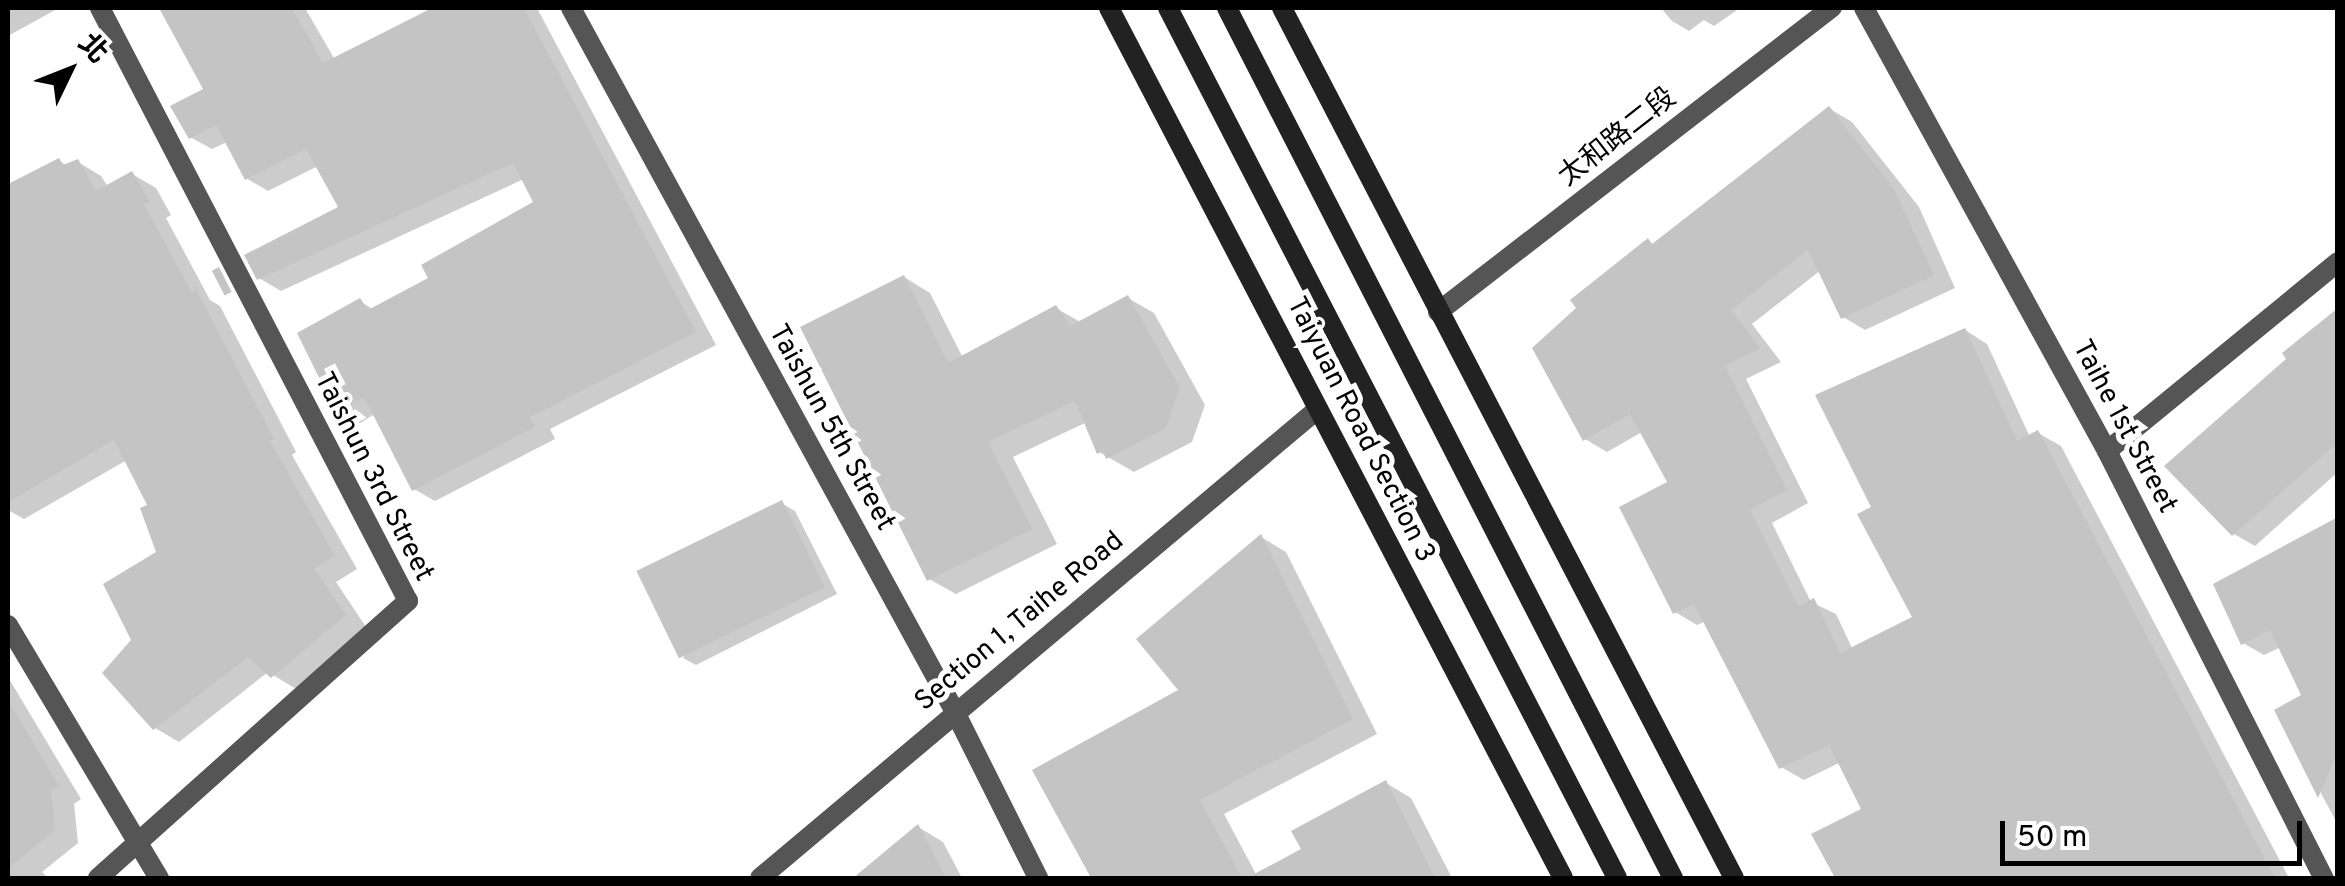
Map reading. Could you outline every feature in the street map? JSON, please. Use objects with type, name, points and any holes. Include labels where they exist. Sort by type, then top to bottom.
[{"type":"main road","name":"Taiyuan Road Section 3","points":[[1109,8],[1562,878]]},
{"type":"main road","name":"Taiyuan Road Section 3","points":[[1168,8],[1617,878]]},
{"type":"main road","points":[[1227,8],[1673,878]]},
{"type":"main road","points":[[1282,8],[1438,312],[1536,490],[1734,878]]},
{"type":"street","name":"Taishun 3rd Street","points":[[98,878],[408,601],[100,8]]},
{"type":"street","name":"Taishun 5th Street","points":[[571,8],[954,712],[1038,878]]},
{"type":"street","name":"太和路二段","points":[[1438,312],[1832,8]]},
{"type":"street","name":"Taihe 1st Street","points":[[1864,8],[2107,451],[2324,878]]},
{"type":"street","points":[[2107,451],[2338,262]]},
{"type":"street","name":"Section 1, Taihe Road","points":[[760,878],[1318,408]]},
{"type":"street","points":[[8,625],[159,878]]},
{"type":"building","points":[[159,8],[292,8],[323,63],[432,8],[524,8],[696,332],[530,417],[535,427],[412,491],[364,397],[336,412],[297,333],[360,298],[368,310],[428,278],[421,265],[533,202],[513,163],[257,280],[244,255],[338,207],[306,149],[245,180],[216,125],[189,139],[170,106],[203,89]]},
{"type":"building","points":[[1829,106],[1894,189],[1934,275],[1841,319],[1808,250],[1731,310],[1760,348],[1725,366],[1787,490],[1750,510],[1798,606],[1814,598],[1840,653],[1912,617],[1857,514],[1871,507],[1815,395],[1965,328],[2017,441],[2038,430],[2275,878],[1835,878],[1811,834],[1861,809],[1829,745],[1779,769],[1694,604],[1673,614],[1619,507],[1667,482],[1630,414],[1583,441],[1532,348],[1576,308],[1570,300],[1648,238],[1652,244]]},
{"type":"building","points":[[59,158],[63,165],[78,159],[96,191],[132,171],[150,202],[144,204],[192,293],[196,289],[274,439],[270,441],[335,556],[314,568],[346,615],[271,678],[248,657],[153,730],[102,673],[131,640],[103,584],[156,552],[140,508],[147,505],[114,440],[8,502],[8,184]]},
{"type":"building","points":[[219,267],[232,292],[225,296],[212,271]]},
{"type":"building","points":[[904,275],[948,363],[1056,305],[1070,326],[1128,295],[1180,388],[1166,428],[1106,459],[1103,451],[1097,454],[1075,401],[988,442],[1032,529],[927,581],[800,327]]},
{"type":"building","points":[[2338,308],[2338,442],[2232,536],[2164,466],[2286,359],[2282,353]]},
{"type":"building","points":[[782,500],[825,587],[679,658],[636,571]]},
{"type":"building","points":[[2338,517],[2338,751],[2318,798],[2274,710],[2301,695],[2270,630],[2241,645],[2213,584]]},
{"type":"building","points":[[1261,534],[1353,719],[1200,800],[1242,878],[1091,878],[1032,770],[1178,690],[1136,639]]},
{"type":"building","points":[[8,700],[59,786],[51,790],[55,830],[8,868]]},
{"type":"building","points":[[1386,780],[1435,878],[1247,878],[1301,849],[1291,831]]},
{"type":"building","points":[[918,824],[946,878],[853,878]]}]
